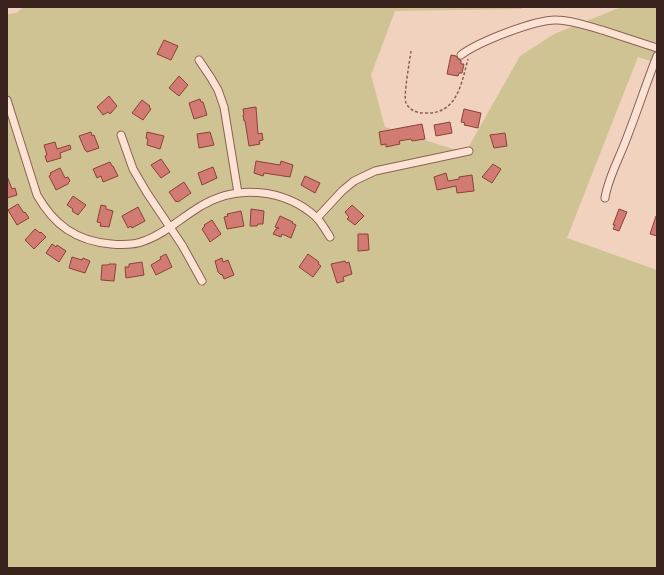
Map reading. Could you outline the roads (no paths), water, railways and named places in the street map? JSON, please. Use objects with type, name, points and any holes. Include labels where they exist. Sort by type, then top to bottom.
[{"type":"street","points":[[461,56],[471,49],[512,31],[542,22],[558,20],[584,24],[657,48]]},
{"type":"street","points":[[605,198],[608,185],[627,138],[636,108],[657,56]]},
{"type":"street","points":[[199,60],[215,84],[224,107],[238,193]]},
{"type":"street","points":[[7,100],[37,194],[44,208],[54,220],[66,230],[82,238],[102,243],[122,245],[144,242],[170,228],[201,206],[225,195],[259,192],[279,196],[297,204],[317,218],[330,238]]},
{"type":"street","points":[[121,135],[133,169],[147,193],[182,245],[202,281]]},
{"type":"street","points":[[317,218],[342,191],[354,181],[375,171],[469,151]]}]
